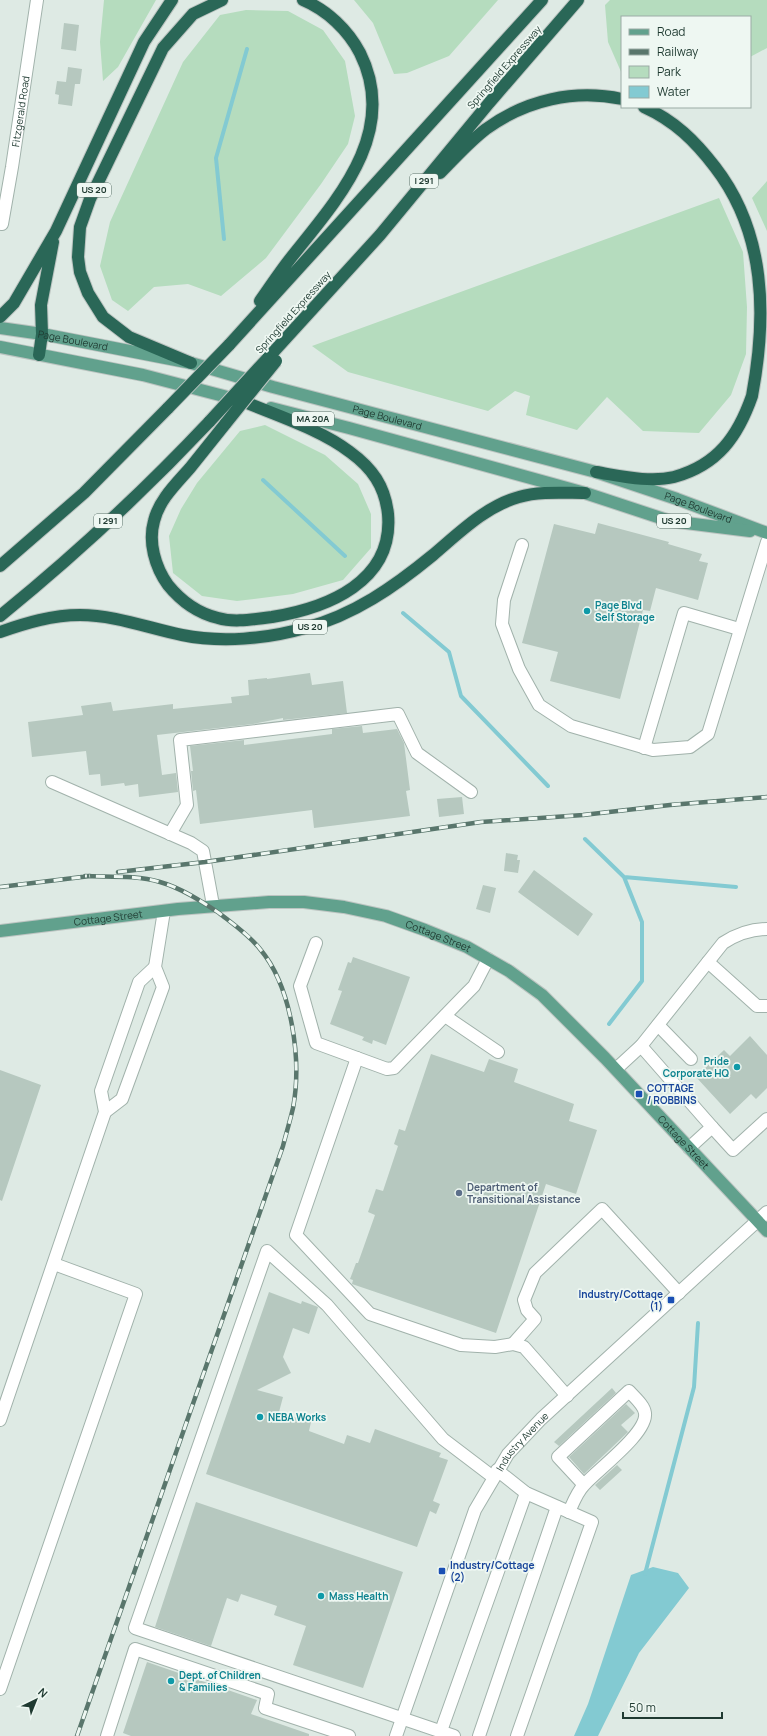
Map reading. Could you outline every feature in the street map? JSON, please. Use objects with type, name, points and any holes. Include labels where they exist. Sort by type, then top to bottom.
[{"type":"highway","points":[[0,317],[14,303],[56,231],[144,42],[172,0]]},
{"type":"highway","name":"US 20","points":[[191,363],[128,337],[103,317],[88,293],[80,272],[78,257],[80,227],[90,199],[163,48],[193,14],[222,0]]},
{"type":"highway","points":[[229,344],[290,260],[343,192],[363,153],[369,133],[371,90],[368,74],[362,58],[348,33],[323,11],[303,0]]},
{"type":"highway","name":"Springfield Expressway","points":[[0,566],[90,487],[168,408],[229,344],[542,0]]},
{"type":"highway","name":"Springfield Expressway","points":[[0,616],[121,510],[272,360],[391,222],[489,103],[578,0]]},
{"type":"highway","points":[[391,222],[473,140],[492,125],[523,108],[540,101],[591,95],[621,99]]},
{"type":"highway","points":[[596,472],[624,477],[659,478],[676,476],[705,465],[725,447],[741,423],[757,381],[763,356],[766,316],[762,268],[753,235],[740,203],[724,178],[694,140],[668,120],[646,108]]},
{"type":"highway","points":[[39,355],[42,334],[43,295],[56,231]]},
{"type":"highway","points":[[240,400],[326,437],[350,452],[376,477],[387,506],[388,520],[386,543],[377,563],[355,586],[334,599],[296,612],[260,618],[231,620],[217,618],[196,610],[181,599],[164,579],[156,562],[152,539],[153,522],[168,493],[226,423],[272,360]]},
{"type":"highway","name":"US 20","points":[[0,632],[40,619],[80,615],[109,618],[195,637],[244,637],[293,631],[330,620],[377,597],[414,571],[480,517],[505,502],[532,494],[585,493]]},
{"type":"main road","name":"Page Boulevard","points":[[0,328],[42,334],[191,363],[273,387],[596,472],[676,499],[767,533]]},
{"type":"main road","name":"Page Boulevard","points":[[0,348],[143,375],[349,428],[585,493],[670,521],[767,533]]},
{"type":"main road","name":"Cottage Street","points":[[0,931],[214,905],[269,902],[304,902],[344,907],[386,916],[425,930],[467,947],[509,971],[542,995],[616,1069],[689,1148],[763,1216],[767,1231]]},
{"type":"street","name":"Fitzgerald Road","points":[[2,224],[12,167],[36,0]]},
{"type":"street","points":[[522,545],[504,600],[502,624],[519,669],[539,705],[571,726],[653,750],[690,748],[708,734],[739,629],[767,542]]},
{"type":"street","points":[[644,748],[684,614],[739,629]]},
{"type":"street","points":[[170,834],[187,805],[180,740],[398,714],[417,753],[471,792]]},
{"type":"street","points":[[52,782],[191,843],[203,851],[214,905]]},
{"type":"street","points":[[105,1112],[122,1099],[163,987],[155,967],[164,911]]},
{"type":"street","points":[[616,1069],[641,1046],[723,943],[737,934],[757,929],[767,929]]},
{"type":"street","points":[[316,943],[300,986],[316,1043],[387,1069],[394,1068],[474,986],[488,959]]},
{"type":"street","points":[[708,962],[757,1006],[767,1006]]},
{"type":"street","points":[[0,1420],[105,1112],[101,1091],[139,982],[155,967]]},
{"type":"street","points":[[445,1016],[498,1052]]},
{"type":"street","points":[[658,1025],[691,1058]]},
{"type":"street","points":[[641,1046],[733,1150],[767,1119]]},
{"type":"street","points":[[357,1058],[296,1235],[370,1314],[461,1345],[495,1347],[513,1344],[524,1347],[567,1396]]},
{"type":"street","points":[[689,1148],[712,1127]]},
{"type":"street","points":[[513,1344],[535,1319],[527,1310],[524,1300],[535,1273],[602,1209],[679,1293]]},
{"type":"street","name":"Industry Avenue","points":[[396,1736],[471,1520],[495,1473],[508,1454],[567,1396],[763,1216]]},
{"type":"street","points":[[454,1736],[135,1628],[267,1251],[328,1305],[442,1439],[526,1493],[592,1522],[517,1736]]},
{"type":"street","points":[[0,1689],[136,1294],[54,1264]]},
{"type":"street","points":[[569,1512],[584,1485],[636,1436],[643,1422],[645,1414],[642,1407],[629,1391],[558,1457],[584,1485]]},
{"type":"street","points":[[441,1731],[526,1493]]},
{"type":"street","points":[[479,1736],[557,1507]]},
{"type":"street","points":[[107,1736],[134,1649],[268,1694],[265,1708],[349,1736]]},
{"type":"green space","points":[[104,0],[156,0],[118,67],[103,81],[100,42]]},
{"type":"green space","points":[[354,0],[498,0],[449,56],[407,73],[394,74],[373,23]]},
{"type":"green space","points":[[610,0],[767,0],[767,48],[751,56],[751,16],[621,16],[621,72],[608,42],[605,5]]},
{"type":"green space","points":[[246,10],[288,11],[323,30],[345,61],[355,116],[348,144],[321,184],[266,258],[221,296],[188,284],[154,287],[128,311],[112,300],[100,266],[110,222],[183,62],[220,15]]},
{"type":"green space","points":[[767,181],[767,231],[752,198]]},
{"type":"green space","points":[[719,198],[743,252],[747,307],[746,354],[731,395],[699,433],[643,431],[607,397],[577,430],[526,415],[530,396],[515,391],[488,411],[348,372],[312,346]]},
{"type":"green space","points":[[265,425],[325,455],[358,484],[371,514],[371,548],[343,580],[293,594],[237,601],[202,596],[173,573],[169,536],[181,509],[197,483],[240,431]]},
{"type":"water","points":[[653,1567],[678,1573],[689,1588],[639,1653],[598,1736],[574,1736],[588,1704],[631,1575]]},
{"type":"building","points":[[64,23],[79,25],[76,51],[61,49]]},
{"type":"building","points":[[68,67],[82,69],[80,84],[75,84],[72,106],[58,104],[59,95],[55,94],[57,81],[66,82]]},
{"type":"building","name":"Page Blvd Self Storage","points":[[598,523],[669,542],[668,544],[702,554],[699,561],[708,563],[698,600],[656,588],[650,611],[643,610],[620,699],[550,681],[558,652],[522,643],[554,524],[595,534]]},
{"type":"building","points":[[310,673],[312,685],[343,681],[347,713],[283,720],[283,718],[253,724],[157,735],[162,775],[176,773],[178,792],[139,797],[138,784],[125,786],[124,783],[101,786],[100,774],[89,775],[86,751],[32,757],[28,722],[83,715],[81,706],[111,702],[113,711],[173,704],[173,709],[232,703],[231,697],[249,695],[248,680]]},
{"type":"building","points":[[362,726],[363,733],[397,729],[404,743],[410,790],[406,791],[410,816],[314,828],[312,810],[200,824],[196,790],[193,791],[191,771],[193,771],[190,746],[244,740],[244,745],[332,734],[332,729]]},
{"type":"building","points":[[462,797],[464,814],[439,817],[437,799]]},
{"type":"building","points":[[506,853],[518,855],[517,860],[520,860],[518,873],[504,871]]},
{"type":"building","points":[[534,870],[593,914],[578,936],[518,892]]},
{"type":"building","points":[[483,885],[496,888],[490,913],[476,909]]},
{"type":"building","points":[[353,957],[410,977],[386,1045],[373,1040],[372,1044],[362,1040],[364,1037],[330,1024],[342,991],[338,990],[348,962],[351,963]]},
{"type":"building","name":"Pride Corporate HQ","points":[[750,1036],[767,1055],[767,1088],[756,1099],[751,1094],[730,1114],[696,1077],[724,1050],[730,1056]]},
{"type":"building","name":"Department of Transitional Assistance","points":[[431,1054],[484,1072],[489,1059],[518,1069],[514,1082],[574,1104],[569,1121],[597,1130],[576,1194],[546,1184],[496,1333],[352,1284],[353,1280],[350,1279],[356,1263],[358,1263],[375,1215],[368,1212],[376,1189],[383,1191],[398,1146],[394,1144],[399,1129],[405,1131]]},
{"type":"building","points":[[0,1070],[41,1085],[2,1201],[0,1200]]},
{"type":"building","name":"NEBA Works","points":[[269,1292],[301,1304],[302,1301],[318,1307],[309,1334],[293,1328],[283,1357],[291,1373],[257,1390],[283,1397],[279,1412],[311,1422],[309,1431],[344,1444],[347,1435],[370,1443],[375,1429],[441,1453],[439,1457],[448,1460],[433,1501],[440,1504],[436,1514],[430,1511],[417,1547],[206,1474]]},
{"type":"building","points":[[612,1388],[616,1393],[559,1446],[554,1442]]},
{"type":"building","points":[[626,1404],[635,1413],[621,1425],[628,1432],[584,1474],[569,1457]]},
{"type":"building","points":[[617,1465],[622,1470],[600,1490],[595,1485]]},
{"type":"building","name":"Mass Health","points":[[196,1502],[403,1572],[363,1688],[293,1665],[306,1626],[274,1615],[277,1606],[241,1594],[238,1602],[227,1598],[211,1646],[155,1627]]},
{"type":"building","name":"Dept. of Children & Families","points":[[147,1662],[257,1700],[251,1714],[309,1734],[309,1736],[131,1736],[123,1733]]},
{"type":"waterway","points":[[224,239],[216,158],[247,49]]},
{"type":"waterway","points":[[263,480],[345,556]]},
{"type":"waterway","points":[[403,613],[449,652],[461,696],[548,786]]},
{"type":"waterway","points":[[585,839],[624,877],[642,922],[642,981],[609,1024]]},
{"type":"waterway","points":[[624,877],[736,887]]},
{"type":"waterway","points":[[645,1574],[694,1387],[698,1323]]},
{"type":"railway","points":[[118,872],[205,862],[481,822],[583,815],[670,805],[767,797]]},
{"type":"railway","points":[[77,1736],[283,1146],[293,1108],[296,1068],[292,1025],[287,1003],[280,983],[271,965],[260,949],[246,934],[205,904],[183,891],[160,882],[142,878],[85,876]]},
{"type":"railway","points":[[0,887],[90,876]]},
{"type":"place","name":"Page Blvd Self Storage","points":[[587,611]]},
{"type":"place","name":"Pride Corporate HQ","points":[[737,1067]]},
{"type":"place","name":"COTTAGE / ROBBINS","points":[[639,1094]]},
{"type":"place","name":"Department of Transitional Assistance","points":[[459,1193]]},
{"type":"place","name":"Industry/Cottage (1)","points":[[671,1300]]},
{"type":"place","name":"NEBA Works","points":[[260,1417]]},
{"type":"place","name":"Industry/Cottage (2)","points":[[442,1571]]},
{"type":"place","name":"Mass Health","points":[[321,1596]]},
{"type":"place","name":"Dept. of Children & Families","points":[[171,1681]]}]
